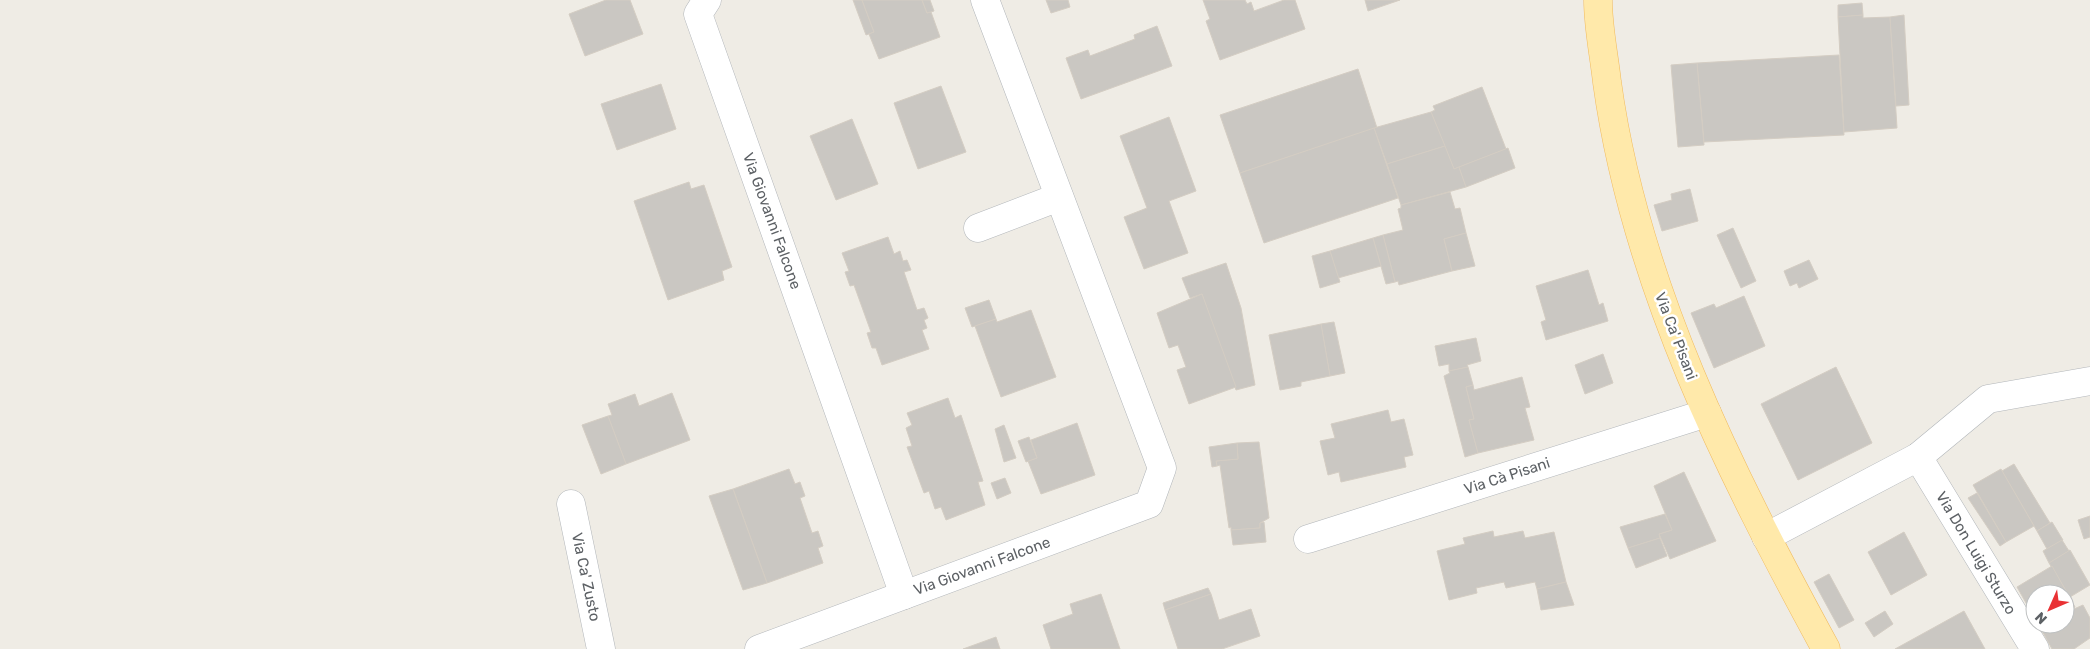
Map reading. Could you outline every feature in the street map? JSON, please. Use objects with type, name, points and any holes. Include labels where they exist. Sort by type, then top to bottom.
[{"type":"main road","name":"Via Ca' Pisani","points":[[1598,0],[1614,130],[1629,197],[1648,262],[1706,412],[1766,537],[1826,649]]},
{"type":"street","name":"Via Giovanni Falcone","points":[[707,0],[698,14],[904,595],[1149,504],[1162,468],[985,0]]},
{"type":"street","points":[[978,228],[1059,197]]},
{"type":"street","points":[[1766,537],[1918,457],[1988,399],[2090,380]]},
{"type":"street","name":"Via Cà Pisani","points":[[1308,539],[1706,412]]},
{"type":"street","name":"Via Don Luigi Sturzo","points":[[1918,457],[2035,649]]},
{"type":"street","name":"Via Ca' Zusto","points":[[571,504],[601,649]]},
{"type":"street","points":[[759,649],[904,595]]},
{"type":"building","points":[[606,0],[630,0],[643,34],[585,56],[569,14]]},
{"type":"building","points":[[853,0],[862,0],[874,32],[866,35]]},
{"type":"building","points":[[862,0],[922,0],[927,13],[931,12],[940,37],[879,59],[869,34],[874,32]]},
{"type":"building","points":[[922,0],[930,0],[934,11],[927,13]]},
{"type":"building","points":[[1046,0],[1068,0],[1070,7],[1051,13]]},
{"type":"building","points":[[1203,0],[1245,0],[1247,4],[1251,2],[1254,11],[1284,0],[1295,0],[1305,29],[1220,60],[1206,21],[1210,19]]},
{"type":"building","points":[[1365,0],[1400,0],[1368,11]]},
{"type":"building","points":[[1862,3],[1863,15],[1838,17],[1838,5]]},
{"type":"building","points":[[1863,15],[1863,18],[1890,17],[1897,128],[1844,132],[1838,17]]},
{"type":"building","points":[[1904,15],[1909,105],[1896,106],[1890,17]]},
{"type":"building","points":[[1157,26],[1172,66],[1081,99],[1066,58],[1088,50],[1090,56],[1135,39],[1134,35]]},
{"type":"building","points":[[1839,55],[1844,135],[1704,142],[1697,63]]},
{"type":"building","points":[[1697,63],[1704,145],[1678,147],[1671,65]]},
{"type":"building","points":[[1358,69],[1377,128],[1240,173],[1220,115]]},
{"type":"building","points":[[661,84],[676,129],[617,150],[601,104]]},
{"type":"building","points":[[941,86],[966,152],[918,169],[894,103]]},
{"type":"building","points":[[1482,87],[1506,149],[1454,169],[1431,112],[1435,110],[1433,106]]},
{"type":"building","points":[[1431,112],[1445,146],[1387,164],[1374,128]]},
{"type":"building","points":[[1169,117],[1196,191],[1169,201],[1188,253],[1144,269],[1124,217],[1147,208],[1120,136]]},
{"type":"building","points":[[852,119],[878,184],[836,200],[810,136]]},
{"type":"building","points":[[1374,128],[1398,198],[1264,243],[1240,173]]},
{"type":"building","points":[[1445,146],[1454,169],[1459,167],[1466,187],[1401,205],[1387,164]]},
{"type":"building","points":[[1508,148],[1515,168],[1466,187],[1459,167]]},
{"type":"building","points":[[689,182],[691,189],[704,185],[732,267],[722,271],[724,280],[668,300],[634,201]]},
{"type":"building","points":[[1690,189],[1698,221],[1662,231],[1654,205],[1672,200],[1671,194]]},
{"type":"building","points":[[1450,192],[1455,209],[1460,208],[1466,233],[1444,239],[1452,271],[1399,285],[1398,281],[1395,282],[1383,235],[1403,230],[1398,209],[1401,208],[1401,205]]},
{"type":"building","points":[[1733,228],[1756,281],[1741,288],[1717,235]]},
{"type":"building","points":[[1466,233],[1475,266],[1452,271],[1444,239]]},
{"type":"building","points":[[1383,235],[1395,282],[1386,284],[1373,238]]},
{"type":"building","points":[[888,237],[894,254],[900,251],[903,261],[907,260],[911,270],[904,272],[917,310],[924,308],[928,318],[924,320],[927,328],[922,330],[929,349],[882,365],[876,348],[872,348],[867,333],[871,332],[854,285],[850,286],[845,272],[849,271],[842,253]]},
{"type":"building","points":[[1373,238],[1381,266],[1338,278],[1330,251]]},
{"type":"building","points":[[1330,251],[1340,282],[1320,288],[1312,256]]},
{"type":"building","points":[[1809,260],[1818,279],[1799,288],[1797,283],[1790,286],[1784,271]]},
{"type":"building","points":[[1226,263],[1241,308],[1255,385],[1236,390],[1202,294],[1190,298],[1182,278]]},
{"type":"building","points":[[1588,270],[1599,305],[1603,303],[1608,321],[1546,340],[1541,322],[1546,320],[1536,286]]},
{"type":"building","points":[[1202,294],[1236,387],[1189,404],[1177,370],[1186,367],[1178,345],[1169,348],[1157,313]]},
{"type":"building","points":[[1744,296],[1765,346],[1714,368],[1691,313],[1714,304],[1716,308]]},
{"type":"building","points":[[989,300],[996,319],[972,327],[965,308]]},
{"type":"building","points":[[1031,310],[1056,377],[1001,397],[975,326],[996,319],[997,322]]},
{"type":"building","points":[[1334,322],[1345,373],[1330,376],[1321,324]]},
{"type":"building","points":[[1321,324],[1330,376],[1301,382],[1301,386],[1280,390],[1269,335]]},
{"type":"building","points":[[1476,338],[1481,361],[1467,365],[1468,367],[1449,371],[1449,364],[1439,366],[1435,346]]},
{"type":"building","points":[[1603,354],[1613,383],[1585,394],[1575,365]]},
{"type":"building","points":[[1468,367],[1473,385],[1466,387],[1474,419],[1469,420],[1478,453],[1465,457],[1444,376],[1450,373],[1449,371]]},
{"type":"building","points":[[1836,367],[1872,443],[1798,480],[1761,404]]},
{"type":"building","points":[[1522,377],[1530,407],[1525,408],[1534,440],[1478,453],[1469,420],[1474,419],[1466,387],[1473,385],[1474,390]]},
{"type":"building","points":[[672,393],[690,440],[626,464],[608,416],[612,415],[608,404],[635,394],[639,406]]},
{"type":"building","points":[[948,398],[955,418],[961,415],[983,481],[978,482],[985,505],[946,520],[941,507],[935,509],[929,491],[924,493],[907,447],[912,446],[906,428],[912,425],[907,413]]},
{"type":"building","points":[[1388,410],[1391,422],[1404,419],[1413,455],[1404,457],[1406,467],[1341,482],[1339,472],[1328,475],[1320,441],[1335,438],[1331,424]]},
{"type":"building","points":[[608,416],[626,464],[601,474],[582,425]]},
{"type":"building","points":[[1077,423],[1095,475],[1041,494],[1028,461],[1037,458],[1031,440]]},
{"type":"building","points":[[1004,425],[1016,458],[1004,462],[995,429]]},
{"type":"building","points":[[1029,437],[1037,458],[1026,462],[1018,441]]},
{"type":"building","points":[[1259,442],[1269,518],[1260,523],[1260,528],[1231,530],[1231,527],[1229,528],[1220,465],[1217,466],[1216,461],[1238,459],[1237,443]]},
{"type":"building","points":[[1237,443],[1238,459],[1216,461],[1217,466],[1212,467],[1209,447]]},
{"type":"building","points":[[2014,464],[2050,523],[2037,531],[2002,471]]},
{"type":"building","points":[[789,469],[795,484],[800,482],[805,496],[800,498],[812,533],[818,531],[823,546],[818,548],[823,563],[767,583],[733,489]]},
{"type":"building","points":[[2001,469],[2034,526],[2006,542],[1973,485]]},
{"type":"building","points":[[1684,472],[1716,541],[1670,559],[1659,534],[1672,530],[1654,486]]},
{"type":"building","points":[[1005,478],[1011,493],[997,499],[991,483]]},
{"type":"building","points":[[733,489],[767,583],[743,590],[709,496]]},
{"type":"building","points":[[1977,493],[2006,542],[2000,546],[1968,498]]},
{"type":"building","points":[[1665,514],[1672,530],[1659,534],[1660,538],[1628,548],[1620,527]]},
{"type":"building","points":[[2090,516],[2090,537],[2084,539],[2078,520]]},
{"type":"building","points":[[1264,522],[1266,542],[1233,545],[1231,530],[1260,528],[1260,523]]},
{"type":"building","points":[[2052,522],[2063,540],[2047,549],[2037,531]]},
{"type":"building","points":[[1493,531],[1494,537],[1523,531],[1525,538],[1554,532],[1566,582],[1537,589],[1535,582],[1506,588],[1504,582],[1476,588],[1477,593],[1449,600],[1437,551],[1465,544],[1463,538]]},
{"type":"building","points":[[1904,532],[1927,575],[1891,595],[1868,552]]},
{"type":"building","points":[[1660,538],[1667,556],[1636,568],[1628,548]]},
{"type":"building","points":[[2062,540],[2069,551],[2049,563],[2043,551]]},
{"type":"building","points":[[2070,550],[2090,585],[2075,594],[2075,584],[2062,584],[2049,563]]},
{"type":"building","points":[[2052,566],[2062,584],[2025,584],[2025,601],[2017,587]]},
{"type":"building","points":[[1829,574],[1854,620],[1839,628],[1814,582]]},
{"type":"building","points":[[1566,582],[1574,605],[1541,610],[1537,589]]},
{"type":"building","points":[[1208,588],[1211,594],[1165,610],[1163,603]]},
{"type":"building","points":[[1101,594],[1120,649],[1051,649],[1043,625],[1073,614],[1070,604]]},
{"type":"building","points":[[1211,594],[1219,620],[1251,609],[1260,636],[1222,649],[1178,649],[1165,610]]},
{"type":"building","points":[[2083,605],[2090,618],[2090,638],[2074,649],[2052,649],[2044,634],[2075,634],[2075,609]]},
{"type":"building","points":[[1885,611],[1893,624],[1874,637],[1865,623]]},
{"type":"building","points":[[1964,611],[1985,649],[1895,649]]},
{"type":"building","points":[[996,637],[1000,649],[963,649]]}]
